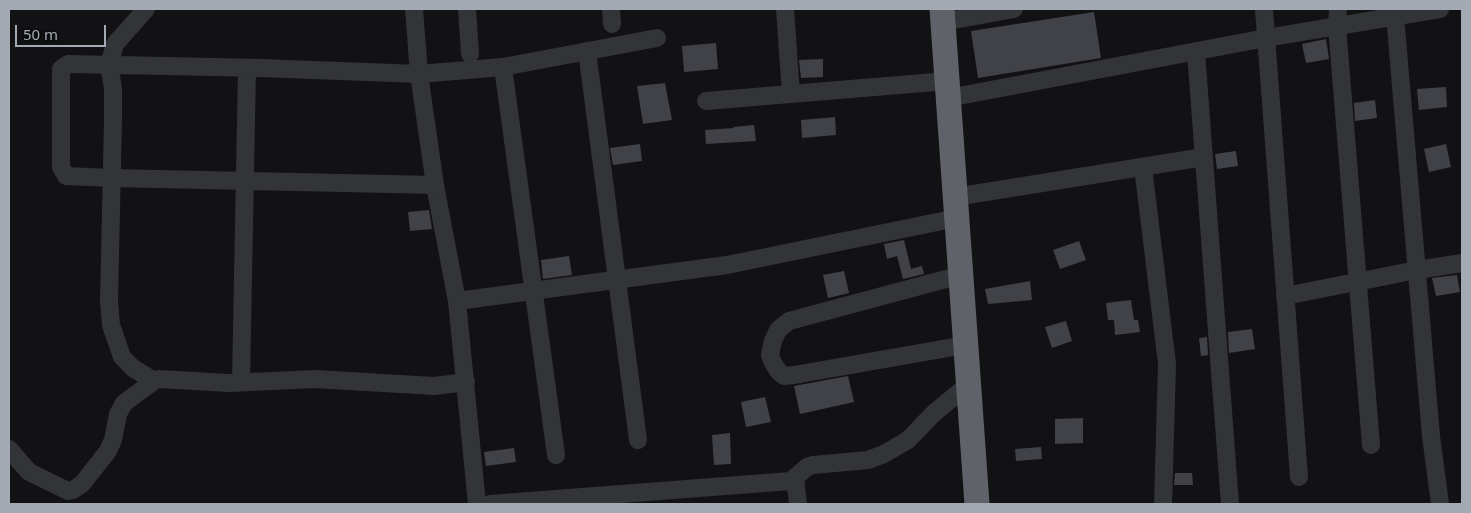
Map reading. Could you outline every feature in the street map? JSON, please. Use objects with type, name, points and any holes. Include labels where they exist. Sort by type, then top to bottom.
[{"type":"highway","points":[[943,15],[977,504]]},
{"type":"street","points":[[146,9],[115,44],[109,65],[113,96],[108,259],[110,325],[122,357],[133,368],[154,380],[241,382],[315,379],[434,386],[466,382]]},
{"type":"street","points":[[414,9],[418,74],[435,185],[457,301],[477,504]]},
{"type":"street","points":[[467,9],[470,54]]},
{"type":"street","points":[[785,9],[791,94]]},
{"type":"street","points":[[943,15],[1014,9]]},
{"type":"street","points":[[1264,9],[1299,477]]},
{"type":"street","points":[[706,101],[791,94],[948,89],[1196,52],[1266,38],[1338,17],[1395,16],[1440,9]]},
{"type":"street","points":[[1395,16],[1431,436],[1440,504]]},
{"type":"street","points":[[1338,17],[1371,445]]},
{"type":"street","points":[[435,185],[66,176],[61,167],[61,69],[68,64],[418,74],[504,67],[657,38]]},
{"type":"street","points":[[588,51],[638,440]]},
{"type":"street","points":[[1196,52],[1230,504]]},
{"type":"street","points":[[504,67],[556,455]]},
{"type":"street","points":[[241,382],[247,68]]},
{"type":"street","points":[[457,301],[728,265],[956,207],[1143,167],[1204,157]]},
{"type":"street","points":[[1143,167],[1167,364],[1163,504]]},
{"type":"street","points":[[1285,296],[1462,263]]},
{"type":"street","points":[[961,275],[789,320],[778,330],[770,355],[779,372],[784,376],[794,376],[965,344]]},
{"type":"street","points":[[9,449],[29,472],[64,490],[73,490],[82,484],[108,451],[113,440],[118,414],[124,403],[154,380]]},
{"type":"street","points":[[490,504],[595,500],[784,482],[795,478],[807,467],[813,465],[868,460],[884,454],[908,440],[934,413],[968,385]]},
{"type":"street","points":[[795,478],[798,504]]},
{"type":"building","points":[[1094,12],[1101,58],[978,78],[971,31]]},
{"type":"building","points":[[1326,39],[1329,59],[1306,63],[1302,44]]},
{"type":"building","points":[[716,43],[718,69],[684,72],[682,46]]},
{"type":"building","points":[[823,59],[823,77],[801,78],[799,60]]},
{"type":"building","points":[[665,83],[672,120],[643,124],[637,86]]},
{"type":"building","points":[[1446,87],[1447,107],[1419,110],[1417,89]]},
{"type":"building","points":[[1375,100],[1377,118],[1355,121],[1354,103]]},
{"type":"building","points":[[835,117],[836,135],[802,138],[801,120]]},
{"type":"building","points":[[754,125],[756,141],[706,144],[705,130]]},
{"type":"building","points":[[640,144],[642,161],[613,165],[610,148]]},
{"type":"building","points":[[1446,144],[1451,167],[1429,172],[1424,149]]},
{"type":"building","points":[[1236,151],[1238,166],[1217,169],[1215,154]]},
{"type":"building","points":[[429,210],[432,229],[410,231],[408,212]]},
{"type":"building","points":[[904,240],[911,269],[922,266],[924,274],[903,279],[897,256],[887,259],[884,244]]},
{"type":"building","points":[[1079,241],[1086,260],[1060,269],[1053,250]]},
{"type":"building","points":[[569,256],[572,275],[543,279],[541,260]]},
{"type":"building","points":[[844,271],[849,293],[828,298],[823,275]]},
{"type":"building","points":[[1457,275],[1460,292],[1436,296],[1432,278]]},
{"type":"building","points":[[1030,281],[1032,300],[988,304],[985,289]]},
{"type":"building","points":[[1131,300],[1134,320],[1138,320],[1140,332],[1115,335],[1114,320],[1108,320],[1106,303]]},
{"type":"building","points":[[1066,321],[1072,341],[1052,348],[1045,327]]},
{"type":"building","points":[[1252,329],[1255,349],[1229,353],[1228,332]]},
{"type":"building","points":[[1207,337],[1208,355],[1201,356],[1199,338]]},
{"type":"building","points":[[848,376],[854,402],[800,414],[794,386]]},
{"type":"building","points":[[765,397],[771,422],[746,427],[741,402]]},
{"type":"building","points":[[1083,418],[1083,443],[1055,444],[1055,419]]},
{"type":"building","points":[[730,433],[731,464],[714,465],[712,435]]},
{"type":"building","points":[[1041,447],[1042,459],[1016,461],[1015,449]]},
{"type":"building","points":[[514,448],[516,462],[486,466],[484,452]]},
{"type":"building","points":[[1175,473],[1192,473],[1193,485],[1174,485]]}]
